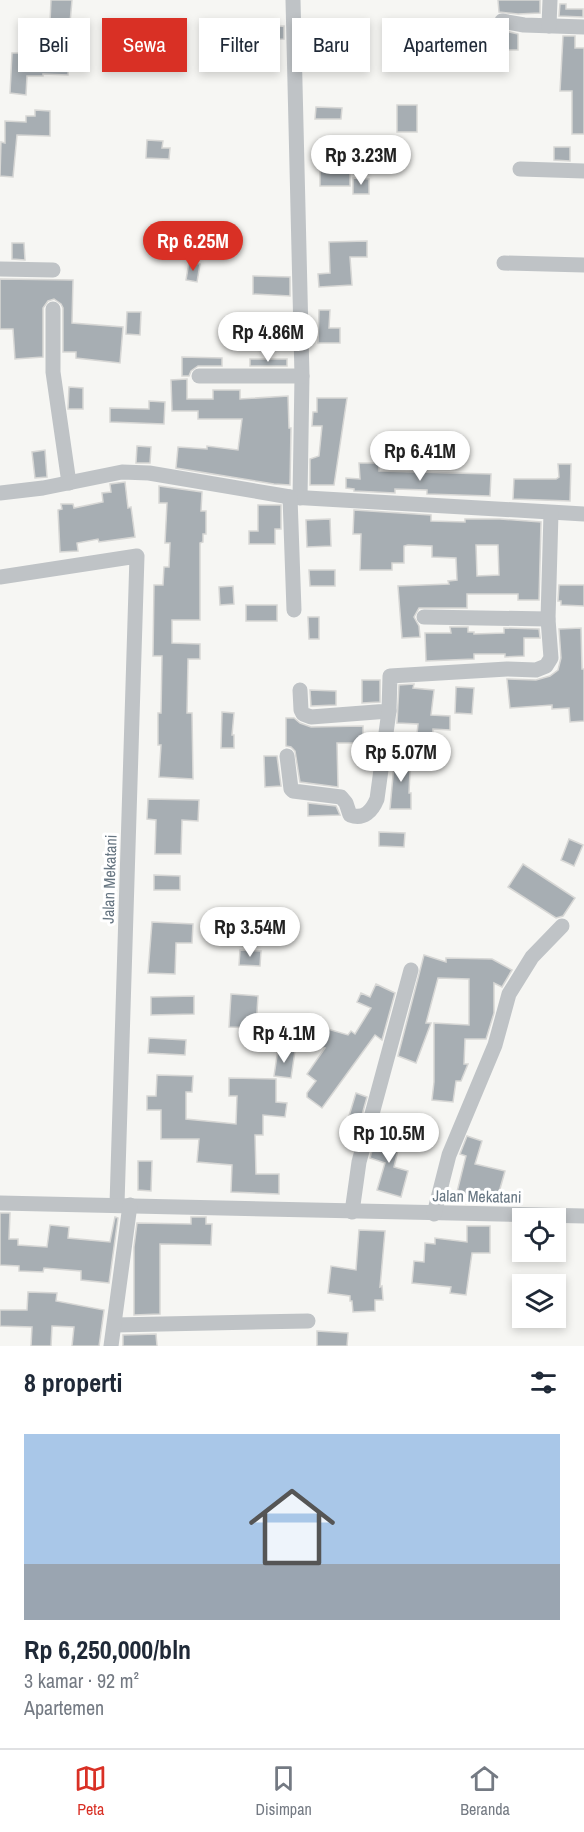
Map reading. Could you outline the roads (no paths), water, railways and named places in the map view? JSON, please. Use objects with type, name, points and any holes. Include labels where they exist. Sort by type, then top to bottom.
[{"type":"street","points":[[293,0],[302,376],[295,497],[294,610]]},
{"type":"street","points":[[549,26],[550,0]]},
{"type":"street","points":[[509,22],[584,27]]},
{"type":"street","points":[[520,168],[584,171]]},
{"type":"street","points":[[504,263],[584,265]]},
{"type":"street","points":[[0,268],[53,270]]},
{"type":"street","points":[[53,309],[53,372],[69,483]]},
{"type":"street","points":[[199,376],[302,376]]},
{"type":"street","points":[[0,493],[69,483],[122,472],[149,473],[295,497],[584,514]]},
{"type":"street","points":[[287,756],[293,791],[341,797],[350,815],[359,817],[367,814],[373,808],[377,799],[389,711],[390,676],[542,669],[551,658],[548,619],[551,513]]},
{"type":"street","name":"Jalan Mekatani","points":[[0,576],[137,556],[124,1205]]},
{"type":"street","points":[[424,618],[548,619]]},
{"type":"street","points":[[300,690],[301,710],[303,714],[311,717],[389,711]]},
{"type":"street","points":[[434,1214],[449,1155],[495,1045],[509,994],[532,957],[562,926]]},
{"type":"street","points":[[352,1212],[359,1162],[411,970]]},
{"type":"street","name":"Jalan Mekatani","points":[[0,1203],[584,1216]]},
{"type":"street","points":[[111,1346],[115,1325],[124,1205]]},
{"type":"street","points":[[115,1325],[308,1321]]}]
